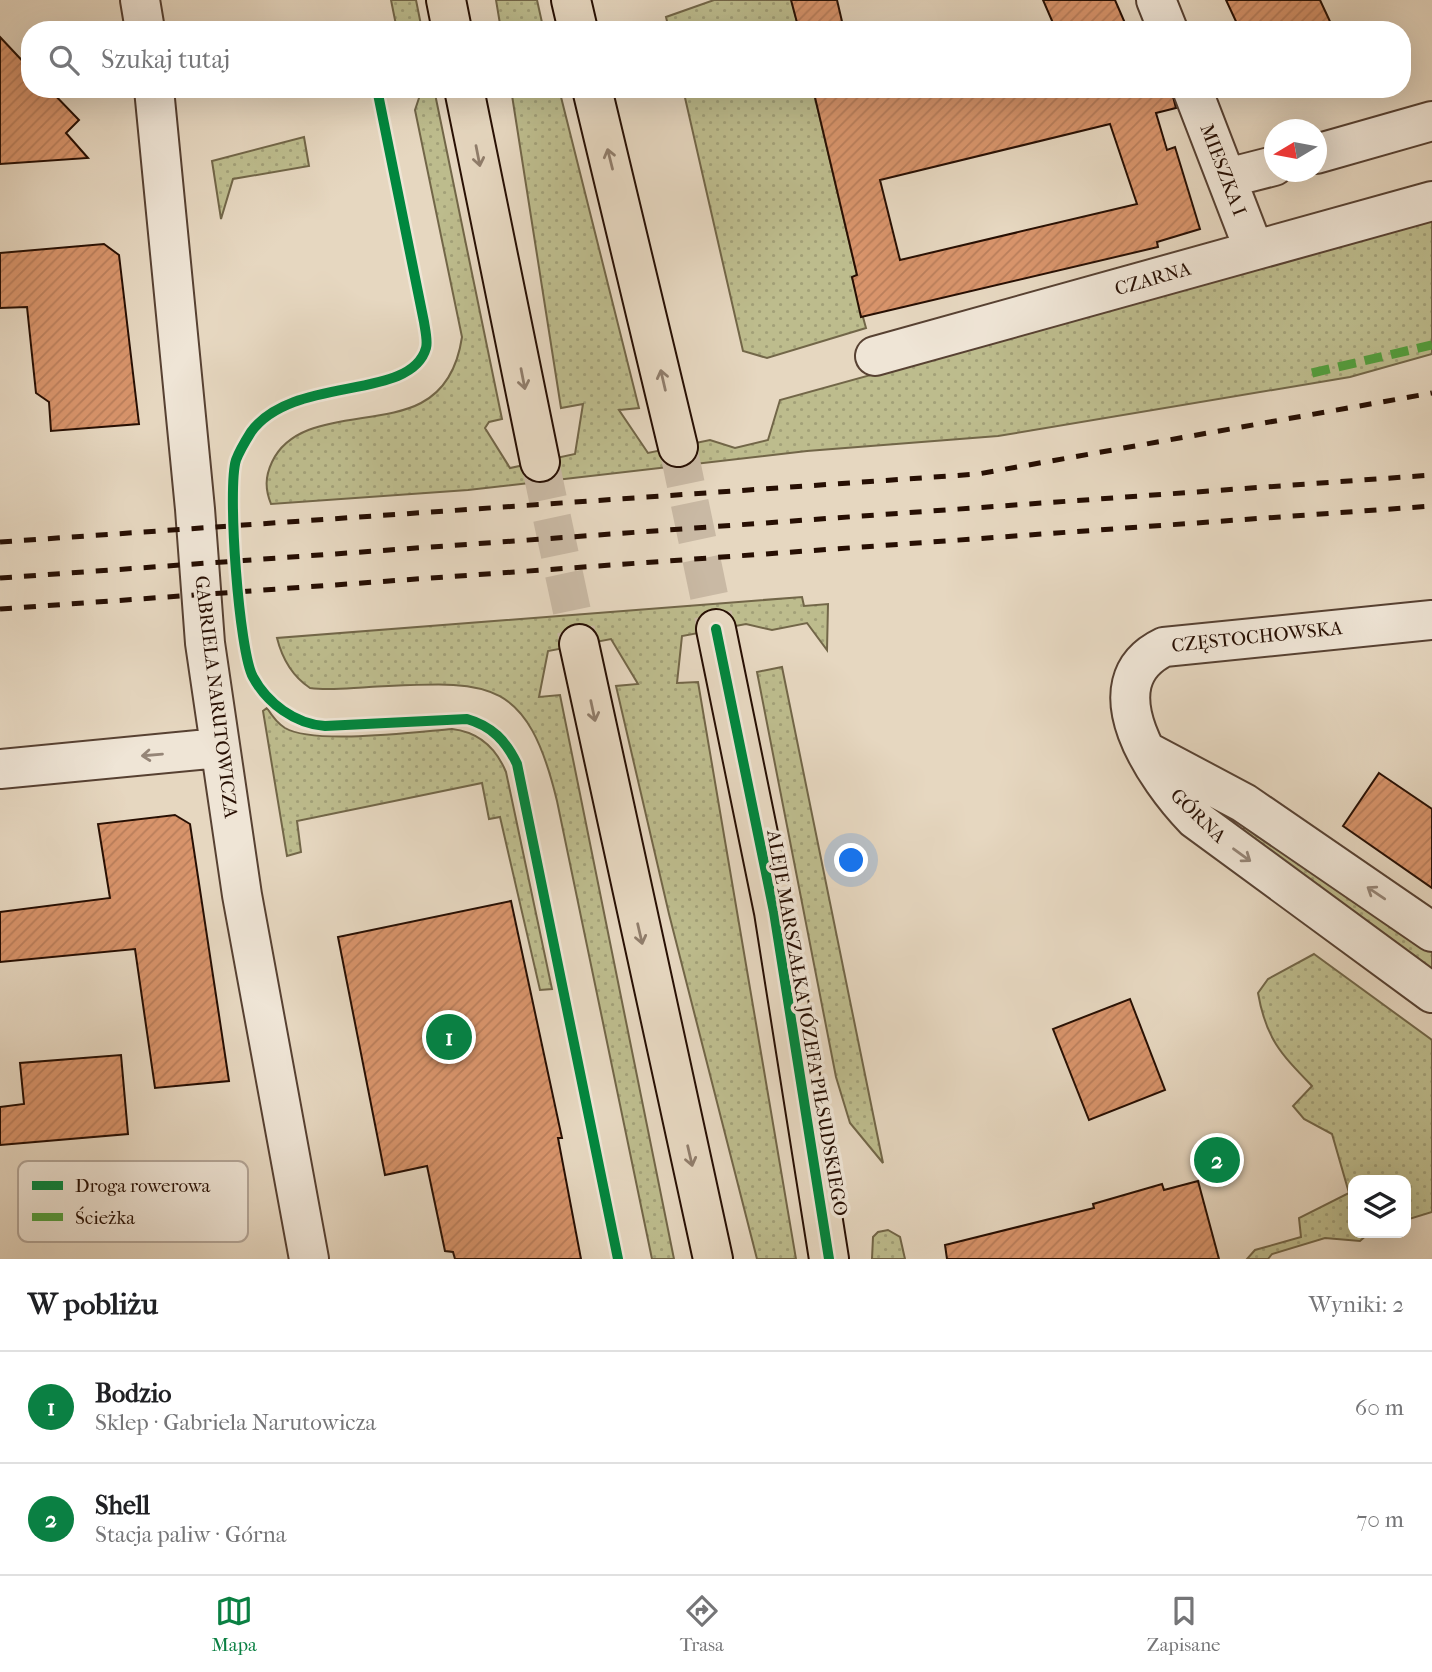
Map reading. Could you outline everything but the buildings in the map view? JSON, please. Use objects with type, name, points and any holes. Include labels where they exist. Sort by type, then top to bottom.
[{"type":"main road","points":[[446,0],[450,21]]},
{"type":"main road","points":[[570,0],[576,21]]},
{"type":"main road","points":[[466,98],[540,462]]},
{"type":"main road","points":[[594,98],[678,447]]},
{"type":"main road","name":"ALEJE MARSZAŁKA JÓZEFA PIŁSUDSKIEGO","points":[[716,629],[774,912],[829,1259]]},
{"type":"main road","points":[[579,644],[713,1259]]},
{"type":"street","points":[[140,0],[144,21]]},
{"type":"street","points":[[1156,0],[1164,21]]},
{"type":"street","name":"GABRIELA NARUTOWICZA","points":[[155,98],[205,643],[242,895],[309,1259]]},
{"type":"street","name":"MIESZKA I","points":[[1196,98],[1254,250]]},
{"type":"street","points":[[1327,151],[1432,121]]},
{"type":"street","points":[[1227,178],[1264,169]]},
{"type":"street","name":"CZARNA","points":[[874,356],[1432,201]]},
{"type":"street","name":"CZĘSTOCHOWSKA","points":[[1148,752],[1132,719],[1129,701],[1131,685],[1143,662],[1164,647],[1432,620]]},
{"type":"street","points":[[0,769],[219,748]]},
{"type":"street","name":"GÓRNA","points":[[1148,752],[1244,803],[1432,932]]},
{"type":"street","name":"GÓRNA","points":[[1148,752],[1173,796],[1212,833],[1432,993]]},
{"type":"shaded area","points":[[391,0],[416,0],[420,21],[395,21]]},
{"type":"shaded area","points":[[496,0],[537,0],[542,21],[500,21]]},
{"type":"shaded area","points":[[714,0],[798,0],[792,2],[797,21],[667,21],[666,17]]},
{"type":"shaded area","points":[[419,98],[436,98],[502,419],[489,422],[485,428],[510,468],[575,454],[583,404],[561,408],[512,98],[561,98],[639,408],[619,410],[648,453],[710,440],[735,448],[768,440],[780,400],[1432,220],[1432,354],[1350,377],[998,436],[807,451],[468,490],[271,504],[267,488],[268,473],[284,445],[299,434],[318,427],[383,415],[421,403],[444,384],[454,366],[462,337],[415,110]]},
{"type":"shaded area","points":[[685,98],[815,98],[857,275],[852,277],[866,328],[767,358],[743,351]]},
{"type":"shaded area","points":[[304,137],[309,166],[233,179],[221,219],[212,161]]},
{"type":"shaded area","points":[[802,597],[804,606],[828,604],[827,650],[807,623],[772,630],[746,624],[682,636],[677,683],[698,682],[796,1259],[757,1259],[669,914],[616,686],[638,684],[611,639],[548,651],[539,697],[560,695],[674,1259],[652,1259],[557,801],[545,759],[531,728],[514,707],[495,694],[471,687],[409,685],[310,688],[289,666],[277,638]]},
{"type":"shaded area","points":[[782,667],[883,1163],[850,1123],[836,1077],[757,672]]},
{"type":"shaded area","points":[[267,708],[282,726],[299,733],[341,737],[452,729],[470,734],[485,743],[506,772],[552,989],[540,990],[500,817],[489,819],[482,783],[297,821],[301,852],[287,856],[263,711]]},
{"type":"shaded area","points":[[1247,826],[1432,951],[1432,976],[1238,833]]},
{"type":"shaded area","points":[[1314,954],[1432,1040],[1432,1212],[1411,1218],[1411,1175],[1348,1175],[1348,1190],[1332,1134],[1304,1119],[1293,1106],[1312,1086],[1276,1045],[1265,1022],[1258,993],[1268,979]]},
{"type":"shaded area","points":[[1348,1194],[1348,1238],[1363,1238],[1360,1241],[1325,1238],[1272,1254],[1268,1259],[1247,1259],[1255,1250],[1301,1237],[1299,1218]]},
{"type":"shaded area","points":[[888,1230],[900,1237],[905,1259],[872,1259],[873,1237],[878,1232]]},
{"type":"tunnel","points":[[678,447],[716,629]]},
{"type":"tunnel","points":[[540,462],[579,644]]},
{"type":"railway","points":[[0,542],[978,474],[1432,393]]},
{"type":"railway","points":[[0,578],[1432,475]]},
{"type":"railway","points":[[0,609],[1432,506]]},
{"type":"marked path","points":[[1312,373],[1432,345]]},
{"type":"cycle path","points":[[379,98],[424,322],[426,348],[416,365],[398,376],[294,402],[270,414],[251,432],[245,442],[236,460],[233,503],[239,605],[248,662],[253,677],[266,695],[283,710],[303,721],[325,726],[467,719],[491,730],[513,756],[517,764],[618,1259]]},
{"type":"cycle path","points":[[716,629],[774,912],[829,1259]]},
{"type":"place","name":"Bodzio","points":[[449,1037]]},
{"type":"place","name":"Shell","points":[[1217,1160]]}]
